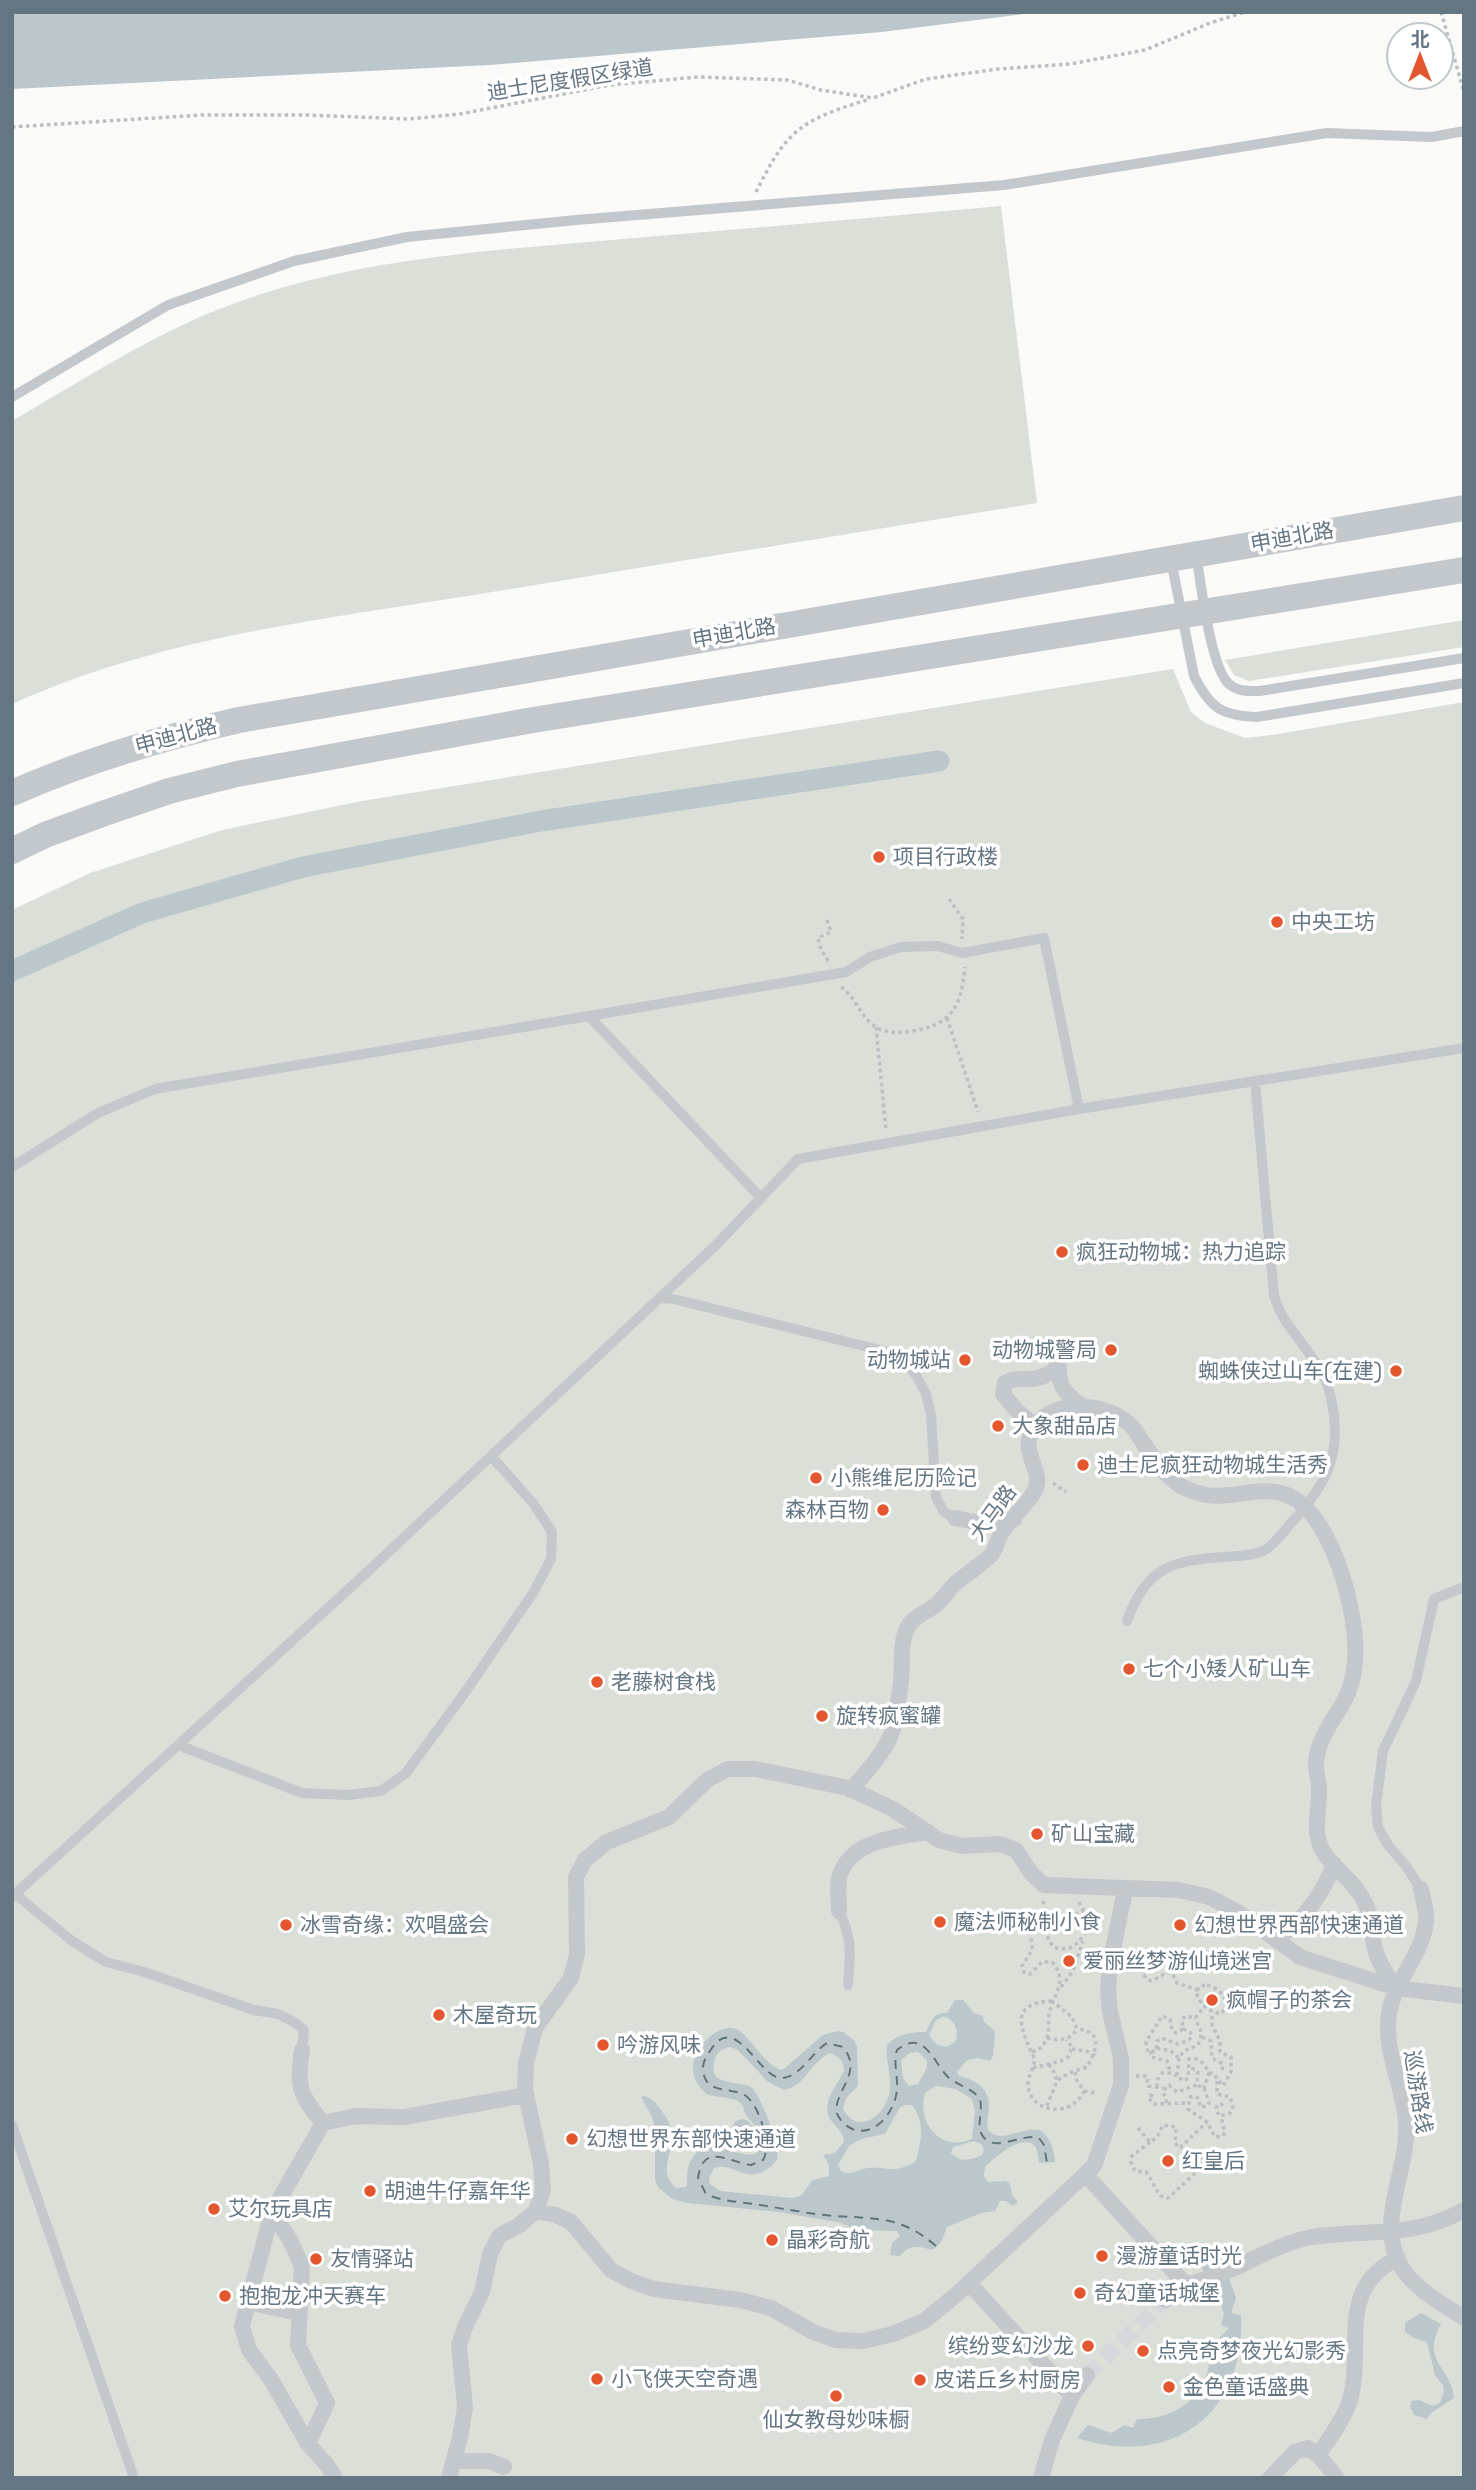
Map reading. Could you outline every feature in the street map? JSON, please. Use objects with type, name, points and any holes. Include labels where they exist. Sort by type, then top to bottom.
[{"type":"street","name":"申迪北路","points":[[12,793],[51,776],[134,747],[239,720],[1464,508]]},
{"type":"street","points":[[12,851],[45,835],[169,791],[237,774],[527,721],[1464,570]]},
{"type":"street","points":[[1084,1407],[1062,1390],[1058,1361],[1045,1377],[1030,1380],[1014,1378],[1005,1383],[1003,1394],[1035,1426],[1047,1415],[1065,1408],[1107,1410],[1130,1423],[1156,1462],[1171,1478],[1188,1489],[1209,1495],[1254,1490],[1275,1491],[1292,1496],[1306,1507],[1320,1525],[1332,1549],[1345,1588],[1353,1624],[1355,1666],[1348,1693],[1319,1745],[1316,1765],[1319,1789],[1317,1838],[1325,1854],[1358,1889],[1369,1909],[1375,1950],[1383,1969],[1396,1988]]},
{"type":"street","name":"大马路","points":[[851,1790],[872,1765],[891,1734],[901,1684],[907,1627],[921,1613],[937,1605],[952,1586],[994,1552],[1002,1531],[1037,1489],[1038,1478],[1028,1455],[1027,1443],[1035,1426]]},
{"type":"street","points":[[955,1518],[975,1522],[1014,1519]]},
{"type":"street","points":[[449,2478],[465,2407],[459,2345],[482,2292],[490,2254],[499,2236],[536,2211],[543,2190],[541,2164],[526,2095],[526,2063],[535,2028],[571,1978],[577,1954],[576,1877],[585,1860],[607,1842],[669,1817],[707,1780],[728,1769],[754,1769],[851,1790],[893,1809],[939,1840],[962,1846],[1000,1844],[1016,1850],[1031,1873],[1044,1885],[1179,1890],[1209,1897],[1238,1912],[1300,1957],[1396,1988],[1464,1996]]},
{"type":"street","points":[[839,1911],[841,1872],[856,1852],[873,1843],[928,1832]]},
{"type":"street","points":[[1276,1940],[1292,1929],[1314,1902],[1328,1881],[1334,1864]]},
{"type":"street","name":"巡游路线","points":[[1421,1889],[1427,1918],[1412,1962],[1396,1988],[1389,2013],[1388,2037],[1406,2123],[1405,2151],[1392,2209],[1392,2233],[1404,2272],[1420,2291],[1464,2318]]},
{"type":"street","points":[[536,2211],[556,2215],[571,2222],[611,2270],[654,2289],[740,2300],[771,2308],[813,2332],[836,2340],[863,2341],[924,2321],[969,2283],[1094,2166],[1121,2085],[1121,2058],[1108,1991],[1110,1964],[1125,1890]]},
{"type":"street","points":[[302,2050],[298,2082],[302,2096],[323,2123]]},
{"type":"street","points":[[335,2478],[308,2444],[270,2378],[249,2350],[242,2326],[272,2212],[323,2123],[356,2116],[403,2117],[526,2095]]},
{"type":"street","points":[[1085,2174],[1186,2285]]},
{"type":"street","points":[[1165,2300],[1186,2285],[1233,2269],[1281,2247],[1311,2238],[1392,2233],[1420,2228],[1464,2210]]},
{"type":"street","points":[[272,2212],[290,2240],[302,2266],[298,2345],[327,2403],[308,2444]]},
{"type":"street","points":[[1318,2455],[1349,2404],[1354,2378],[1355,2315],[1360,2296],[1372,2277],[1387,2263],[1398,2258]]},
{"type":"street","points":[[969,2283],[1072,2396]]},
{"type":"street","points":[[248,2302],[298,2313]]},
{"type":"street","points":[[1041,2478],[1052,2440],[1072,2396],[1087,2375]]},
{"type":"street","points":[[1270,2478],[1295,2452],[1308,2448],[1318,2455],[1337,2478]]},
{"type":"street","points":[[454,2460],[489,2461],[505,2468]]},
{"type":"lane","points":[[12,397],[168,306],[294,261],[407,237],[576,220],[1004,185],[1327,133],[1432,137],[1464,131]]},
{"type":"lane","points":[[1183,556],[1194,614],[1194,676],[1203,694],[1217,707],[1234,716],[1257,717],[1464,684]]},
{"type":"lane","points":[[1183,556],[1194,614],[1217,666],[1231,686],[1244,691],[1260,691],[1464,658]]},
{"type":"lane","points":[[12,1167],[97,1113],[155,1089],[846,972],[870,957],[901,947],[937,946],[962,953],[1044,938],[1079,1109]]},
{"type":"lane","points":[[589,1016],[761,1198]]},
{"type":"lane","points":[[302,2050],[304,2030],[294,2022],[278,2014],[254,2010],[141,1971],[106,1962],[72,1941],[14,1896],[660,1298],[715,1246],[799,1159],[1079,1109],[1464,1048]]},
{"type":"lane","points":[[1126,1621],[1140,1589],[1152,1576],[1188,1560],[1244,1556],[1267,1549],[1306,1507],[1332,1464],[1335,1422],[1331,1395],[1318,1366],[1284,1319],[1274,1296],[1255,1081]]},
{"type":"lane","points":[[660,1298],[674,1299],[801,1330],[884,1351],[903,1359],[926,1394],[931,1415],[936,1497],[943,1512],[955,1518]]},
{"type":"lane","points":[[178,1745],[302,1793],[348,1795],[381,1791],[406,1773],[533,1593],[551,1559],[552,1532],[533,1503],[491,1456]]},
{"type":"lane","points":[[1421,1889],[1378,1827],[1376,1806],[1383,1751],[1416,1681],[1434,1599],[1464,1587]]},
{"type":"lane","points":[[839,1911],[847,1927],[851,1945],[848,1985]]},
{"type":"lane","points":[[12,2125],[134,2478]]},
{"type":"path","name":"迪士尼度假区绿道","points":[[12,127],[201,115],[409,119],[460,114],[610,85],[698,78],[787,80],[821,90],[873,98],[926,79],[998,69],[1070,64],[1145,50],[1210,23],[1245,12]]},
{"type":"path","points":[[1441,12],[1464,92]]},
{"type":"path","points":[[748,206],[774,158],[796,132],[832,113],[873,98]]},
{"type":"path","points":[[827,920],[831,932],[818,938],[821,950],[837,973],[840,987],[848,992],[860,1012],[876,1027],[886,1031],[904,1032],[943,1023],[954,1011],[959,997],[965,964],[962,953],[962,919],[950,899]]},
{"type":"path","points":[[876,1027],[887,1143]]},
{"type":"path","points":[[1044,1885],[1043,1906],[1047,1913],[1056,1918],[1068,1918],[1083,1911]]},
{"type":"path","points":[[1032,2052],[1039,2050],[1046,2038],[1052,2001],[1073,1971],[1091,1922]]},
{"type":"path","points":[[1060,1988],[1058,1970],[1052,1962],[1042,1962],[1030,1974],[1024,1972],[1022,1966],[1032,1950],[1031,1933],[1040,1930],[1046,1934],[1053,1947],[1059,1949],[1076,1945],[1083,1939]]},
{"type":"path","points":[[1208,1985],[1221,1991],[1227,2000],[1226,2008],[1221,2014],[1212,2012],[1204,2007],[1196,1992],[1200,1986],[1208,1985]]},
{"type":"path","points":[[1077,2029],[1072,2017],[1052,2001],[1026,2007],[1021,2015],[1024,2038],[1035,2060],[1028,2082],[1036,2102],[1046,2107],[1066,2109],[1075,2105],[1084,2091]]},
{"type":"path","points":[[1195,2018],[1204,2007]]},
{"type":"path","points":[[1157,2087],[1158,2076],[1162,2073],[1169,2073],[1184,2081],[1188,2078],[1189,2059],[1193,2058],[1200,2060],[1209,2074],[1213,2074],[1225,2085],[1231,2072],[1232,2061],[1228,2055],[1220,2052],[1220,2041],[1212,2025],[1212,2012]]},
{"type":"path","points":[[1157,2048],[1156,2051],[1148,2052],[1146,2042],[1162,2016],[1170,2019],[1172,2030],[1176,2033],[1183,2029]]},
{"type":"path","points":[[1177,2077],[1179,2058],[1184,2051],[1198,2045],[1202,2037],[1195,2018],[1186,2016],[1182,2019],[1183,2029]]},
{"type":"path","points":[[1046,2038],[1066,2039],[1077,2029],[1093,2033],[1096,2041],[1095,2055],[1087,2067],[1058,2080],[1046,2107]]},
{"type":"path","points":[[1157,2048],[1157,2041],[1161,2038],[1178,2044],[1189,2039],[1192,2036],[1190,2032],[1183,2029]]},
{"type":"path","points":[[1202,2037],[1211,2041],[1212,2058],[1223,2064],[1223,2071]]},
{"type":"path","points":[[1066,2039],[1072,2049],[1095,2055]]},
{"type":"path","points":[[1157,2048],[1171,2051],[1179,2058]]},
{"type":"path","points":[[1034,2068],[1068,2057],[1072,2049]]},
{"type":"path","points":[[1151,2051],[1151,2057],[1167,2061],[1169,2073]]},
{"type":"path","points":[[1049,2065],[1058,2080]]},
{"type":"path","points":[[1189,2068],[1195,2068],[1198,2072],[1198,2085],[1204,2088]]},
{"type":"path","points":[[1075,2071],[1076,2079],[1084,2091],[1095,2093]]},
{"type":"path","points":[[1209,2074],[1204,2088],[1208,2106],[1200,2107],[1199,2099],[1195,2096],[1190,2097],[1188,2109],[1207,2122],[1212,2134],[1219,2137],[1225,2132],[1216,2108],[1218,2104],[1223,2106]]},
{"type":"path","points":[[1121,2077],[1147,2076],[1148,2086],[1163,2088],[1169,2085],[1177,2092],[1198,2085]]},
{"type":"path","points":[[1217,2078],[1217,2094],[1230,2097],[1233,2106],[1230,2113],[1221,2117]]},
{"type":"path","points":[[1163,2088],[1167,2103]]},
{"type":"path","points":[[1153,2096],[1150,2095],[1149,2098],[1153,2104],[1188,2103]]},
{"type":"path","points":[[1180,2148],[1207,2122]]},
{"type":"path","points":[[1163,2125],[1171,2125],[1176,2127],[1175,2143],[1185,2153],[1198,2152],[1202,2155],[1202,2166],[1168,2198],[1159,2195],[1154,2181],[1146,2172],[1135,2171],[1131,2162],[1132,2156],[1150,2142],[1157,2137],[1163,2125]]},
{"type":"path","points":[[1138,2128],[1150,2142]]},
{"type":"shaded area","points":[[12,12],[1040,12],[882,32],[490,65],[12,89]]},
{"type":"shaded area","points":[[1001,206],[1037,503],[239,634],[123,663],[67,681],[12,704],[12,421],[157,338],[207,314],[255,296],[305,281],[406,261],[508,249]]},
{"type":"shaded area","points":[[1464,620],[1464,647],[1249,681],[1234,675],[1225,660]]},
{"type":"shaded area","points":[[1173,669],[1191,712],[1205,723],[1245,738],[1464,702],[1464,2478],[12,2478],[12,910],[90,873],[222,830],[362,801]]},
{"type":"shaded area","points":[[955,2000],[963,2000],[974,2013],[983,2016],[984,2022],[995,2031],[993,2056],[990,2061],[978,2058],[967,2060],[957,2072],[959,2076],[980,2086],[987,2095],[988,2130],[999,2136],[1006,2136],[1026,2130],[1040,2130],[1053,2148],[1055,2162],[1039,2163],[1035,2146],[1023,2142],[1009,2148],[985,2167],[984,2176],[988,2182],[1006,2181],[1010,2184],[1012,2195],[1018,2202],[1013,2206],[1006,2201],[1000,2201],[995,2211],[981,2213],[947,2227],[941,2242],[933,2250],[911,2248],[900,2256],[890,2255],[892,2243],[900,2236],[897,2231],[856,2230],[841,2223],[779,2212],[688,2203],[672,2199],[658,2187],[655,2180],[655,2128],[641,2097],[654,2101],[670,2125],[672,2142],[667,2169],[670,2182],[676,2188],[686,2187],[689,2164],[703,2148],[720,2148],[747,2154],[756,2154],[758,2149],[750,2139],[755,2132],[755,2126],[741,2104],[735,2100],[706,2094],[694,2077],[696,2055],[713,2034],[728,2028],[736,2029],[768,2061],[781,2070],[823,2035],[843,2032],[854,2040],[857,2047],[858,2086],[846,2098],[843,2109],[849,2117],[862,2122],[881,2111],[889,2095],[887,2045],[905,2034],[926,2032],[936,2016],[947,2013]],"holes":[[[944,2016],[955,2026],[956,2041],[947,2047],[937,2045],[929,2035],[936,2020]],[[726,2048],[738,2050],[767,2081],[784,2090],[798,2083],[830,2053],[842,2062],[844,2071],[830,2097],[827,2110],[829,2117],[842,2133],[844,2142],[835,2153],[823,2155],[829,2165],[829,2176],[813,2180],[800,2195],[792,2198],[720,2191],[710,2184],[709,2178],[714,2168],[726,2167],[754,2174],[768,2169],[777,2159],[773,2133],[756,2092],[748,2086],[716,2077],[715,2058]],[[918,2052],[927,2060],[927,2068],[918,2084],[909,2086],[903,2078],[901,2060],[910,2053]],[[936,2086],[956,2089],[972,2099],[975,2111],[972,2139],[961,2142],[941,2139],[928,2124],[923,2104],[925,2093]],[[912,2105],[921,2126],[916,2161],[897,2169],[868,2168],[851,2173],[841,2171],[838,2165],[849,2146],[861,2139],[885,2134],[900,2107]],[[974,2141],[984,2149],[982,2155],[970,2159],[958,2158],[951,2153],[953,2147]]]},
{"type":"shaded area","points":[[738,2119],[746,2119],[752,2129],[746,2139],[738,2139],[732,2133],[732,2125]]},
{"type":"shaded area","points":[[1203,2244],[1211,2246],[1223,2261],[1236,2298],[1231,2313],[1241,2315],[1239,2350],[1231,2381],[1216,2406],[1196,2426],[1172,2439],[1143,2446],[1111,2446],[1077,2438],[1088,2425],[1112,2433],[1124,2425],[1133,2428],[1137,2419],[1174,2412],[1193,2398],[1206,2377],[1209,2365],[1216,2364],[1217,2354],[1227,2349],[1220,2337],[1229,2328],[1221,2325],[1224,2314],[1221,2305],[1213,2302],[1195,2249]]},
{"type":"shaded area","points":[[1421,2313],[1441,2324],[1435,2337],[1435,2356],[1448,2378],[1454,2398],[1431,2413],[1427,2419],[1414,2415],[1410,2406],[1412,2401],[1419,2400],[1433,2406],[1440,2403],[1444,2392],[1443,2385],[1435,2375],[1427,2342],[1405,2332],[1405,2323]]},
{"type":"waterway","points":[[12,971],[142,913],[303,867],[541,821],[939,761]]},
{"type":"ferry route","points":[[936,2246],[912,2229],[889,2221],[730,2201],[706,2194],[698,2178],[705,2160],[719,2157],[751,2165],[763,2160],[766,2145],[763,2126],[751,2101],[740,2093],[714,2087],[705,2079],[705,2060],[719,2040],[729,2038],[738,2041],[764,2068],[781,2078],[794,2074],[827,2043],[843,2047],[848,2056],[850,2072],[836,2111],[846,2125],[863,2131],[878,2125],[893,2104],[897,2089],[897,2050],[906,2044],[921,2045],[948,2077],[980,2099],[980,2129],[986,2140],[1000,2143],[1039,2138],[1044,2145],[1047,2163]]},
{"type":"tunnel","points":[[1087,2375],[1165,2300]]},
{"type":"place","name":"项目行政楼","points":[[879,857]]},
{"type":"place","name":"中央工坊","points":[[1277,922]]},
{"type":"place","name":"疯狂动物城：热力追踪","points":[[1062,1252]]},
{"type":"place","name":"动物城警局","points":[[1111,1350]]},
{"type":"place","name":"动物城站","points":[[965,1360]]},
{"type":"place","name":"蜘蛛侠过山车(在建)","points":[[1396,1371]]},
{"type":"place","name":"大象甜品店","points":[[998,1426]]},
{"type":"place","name":"迪士尼疯狂动物城生活秀","points":[[1083,1465]]},
{"type":"place","name":"小熊维尼历险记","points":[[816,1478]]},
{"type":"place","name":"森林百物","points":[[883,1510]]},
{"type":"place","name":"七个小矮人矿山车","points":[[1129,1669]]},
{"type":"place","name":"老藤树食栈","points":[[597,1682]]},
{"type":"place","name":"旋转疯蜜罐","points":[[822,1716]]},
{"type":"place","name":"矿山宝藏","points":[[1037,1834]]},
{"type":"place","name":"魔法师秘制小食","points":[[940,1922]]},
{"type":"place","name":"冰雪奇缘：欢唱盛会","points":[[286,1925]]},
{"type":"place","name":"幻想世界西部快速通道","points":[[1180,1925]]},
{"type":"place","name":"爱丽丝梦游仙境迷宫","points":[[1069,1961]]},
{"type":"place","name":"疯帽子的茶会","points":[[1212,2000]]},
{"type":"place","name":"木屋奇玩","points":[[439,2015]]},
{"type":"place","name":"吟游风味","points":[[603,2045]]},
{"type":"place","name":"幻想世界东部快速通道","points":[[572,2139]]},
{"type":"place","name":"红皇后","points":[[1168,2161]]},
{"type":"place","name":"胡迪牛仔嘉年华","points":[[370,2191]]},
{"type":"place","name":"艾尔玩具店","points":[[214,2209]]},
{"type":"place","name":"晶彩奇航","points":[[772,2240]]},
{"type":"place","name":"漫游童话时光","points":[[1102,2256]]},
{"type":"place","name":"友情驿站","points":[[316,2259]]},
{"type":"place","name":"奇幻童话城堡","points":[[1080,2293]]},
{"type":"place","name":"抱抱龙冲天赛车","points":[[225,2296]]},
{"type":"place","name":"缤纷变幻沙龙","points":[[1088,2346]]},
{"type":"place","name":"点亮奇梦夜光幻影秀","points":[[1143,2351]]},
{"type":"place","name":"小飞侠天空奇遇","points":[[597,2379]]},
{"type":"place","name":"皮诺丘乡村厨房","points":[[920,2380]]},
{"type":"place","name":"金色童话盛典","points":[[1169,2387]]},
{"type":"place","name":"仙女教母妙味橱","points":[[836,2396]]}]
